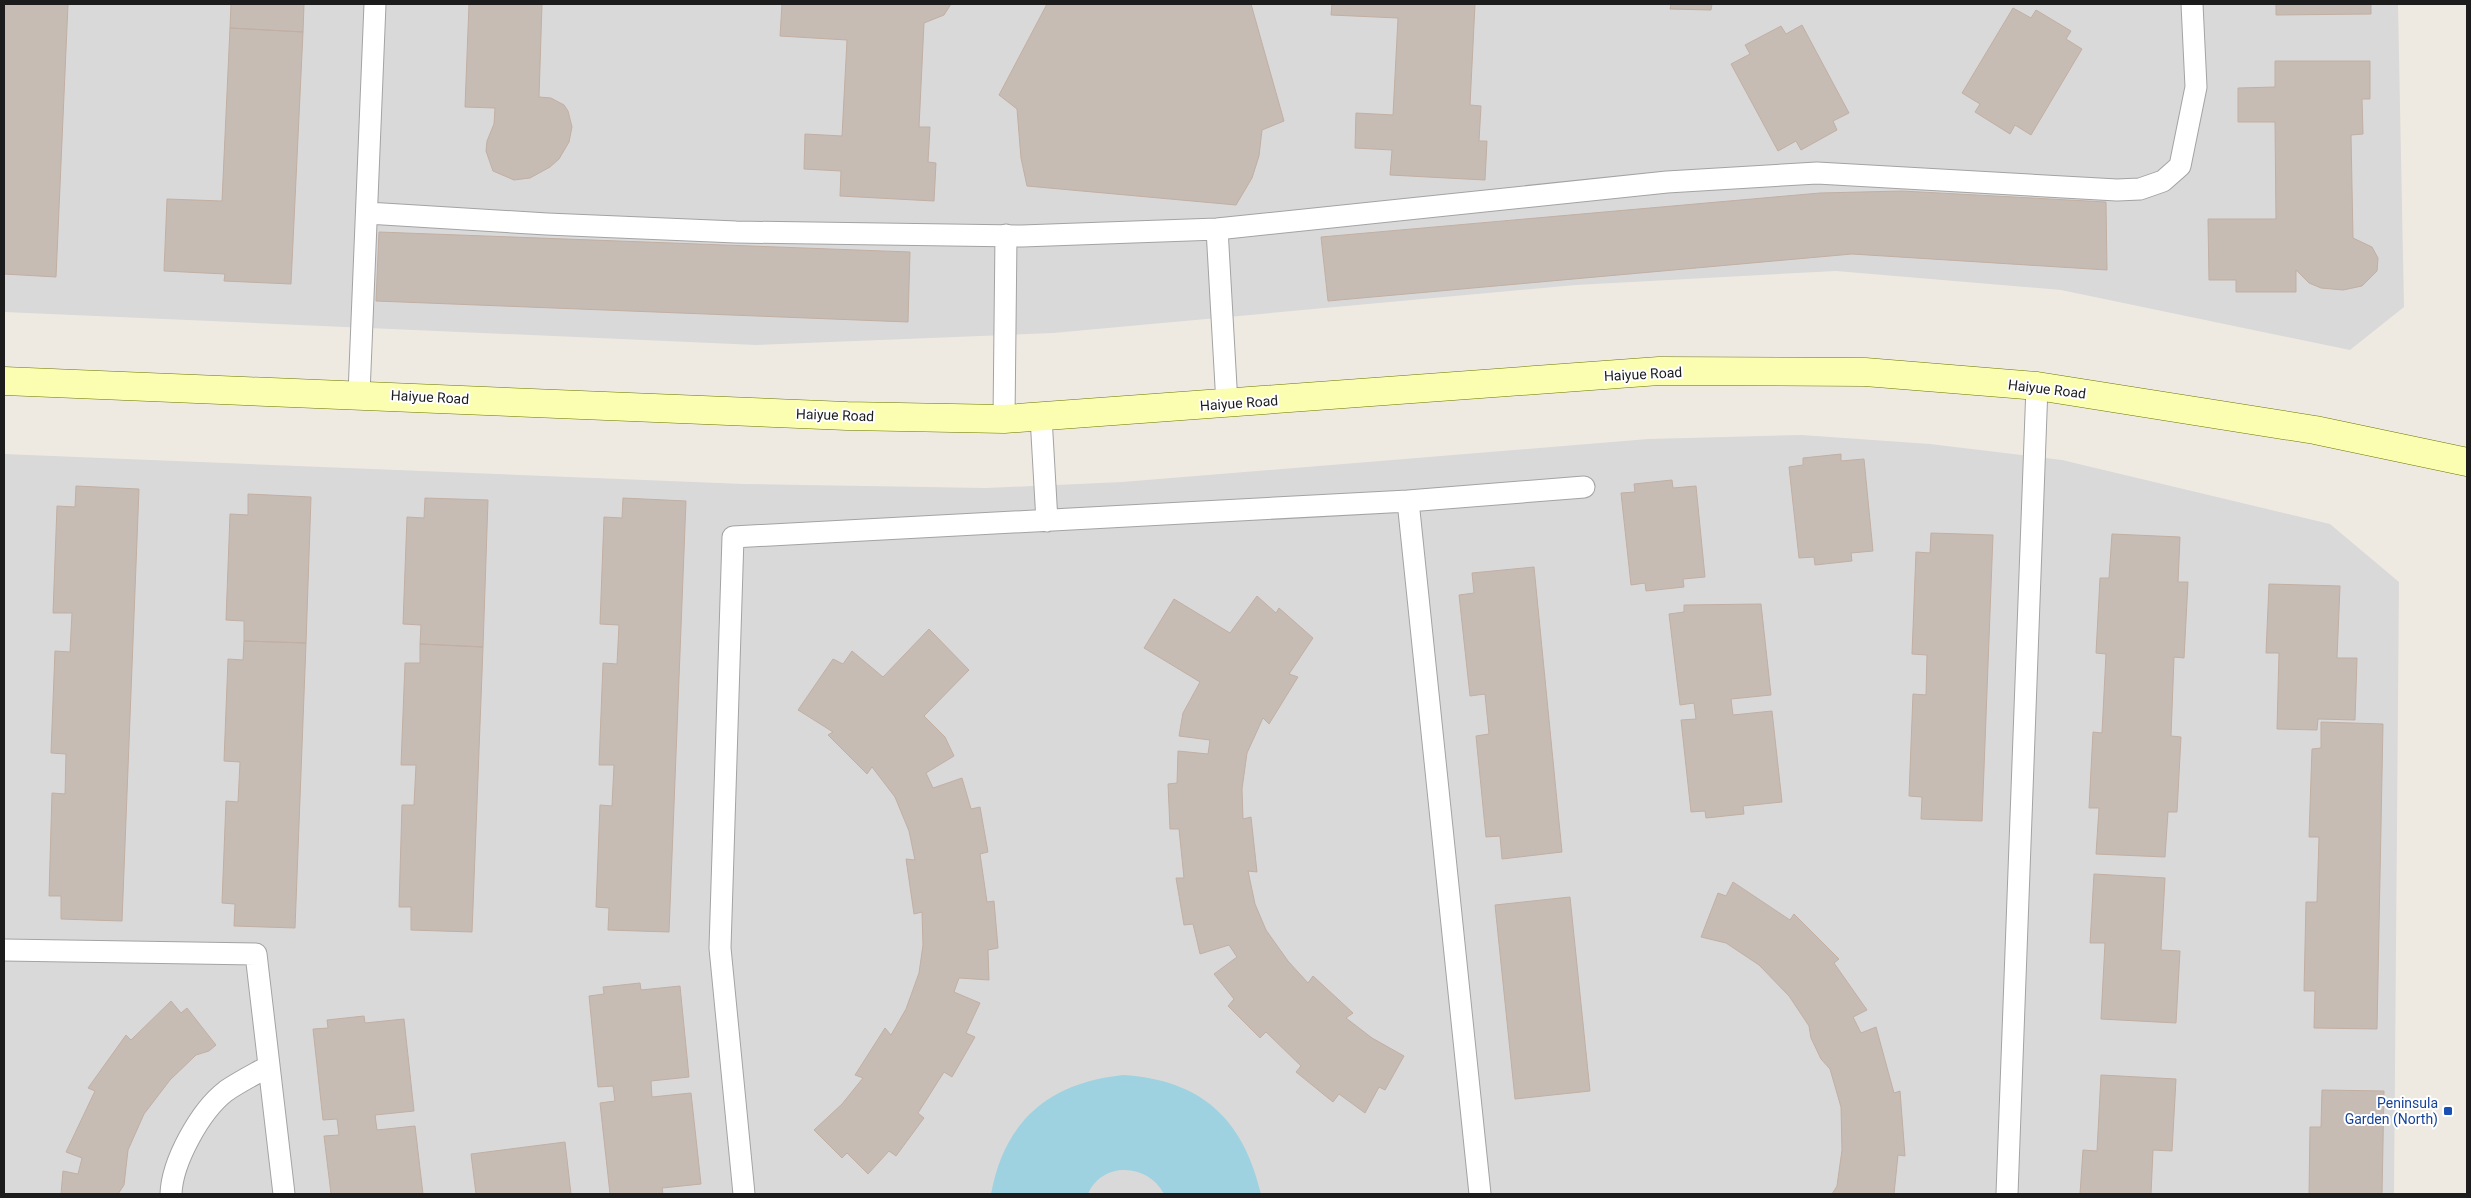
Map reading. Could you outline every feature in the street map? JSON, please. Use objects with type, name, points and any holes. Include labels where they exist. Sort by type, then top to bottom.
[{"type":"street","name":"Haiyue Road","points":[[4,381],[359,394],[847,416],[1004,419],[1659,371],[1865,372],[2038,386],[2315,430],[2467,462]]},
{"type":"lane","points":[[359,394],[375,4]]},
{"type":"lane","points":[[367,213],[547,224],[736,232],[1006,236],[1217,229],[1667,182],[1817,173],[2117,190],[2140,189],[2164,180],[2180,166],[2196,87],[2192,4]]},
{"type":"lane","points":[[1217,229],[1226,404]]},
{"type":"lane","points":[[1004,419],[1006,236]]},
{"type":"lane","points":[[2007,1194],[2038,386]]},
{"type":"lane","points":[[1041,417],[1047,521]]},
{"type":"lane","points":[[744,1194],[720,948],[733,537],[1408,501],[1584,486]]},
{"type":"lane","points":[[1408,501],[1480,1194]]},
{"type":"lane","points":[[4,950],[256,954],[284,1194]]},
{"type":"lane","points":[[171,1194],[172,1181],[191,1132],[225,1092],[269,1066]]},
{"type":"shaded area","points":[[4,4],[2398,4],[2404,307],[2350,350],[2061,290],[1836,271],[1576,285],[1053,333],[756,345],[4,312]]},
{"type":"shaded area","points":[[1802,435],[1930,444],[2062,460],[2330,524],[2399,582],[2394,1194],[4,1194],[4,454],[744,484],[986,488],[1122,482],[1648,439]]},
{"type":"water","points":[[1123,1075],[1151,1078],[1175,1085],[1196,1095],[1214,1108],[1230,1124],[1243,1144],[1253,1167],[1261,1194],[1164,1194],[1157,1184],[1147,1176],[1125,1170],[1114,1171],[1104,1176],[1095,1183],[1088,1194],[991,1194],[1007,1145],[1019,1126],[1034,1110],[1052,1097],[1073,1087],[1097,1079]]},
{"type":"building","points":[[4,4],[68,4],[56,277],[4,274]]},
{"type":"building","points":[[231,4],[304,4],[303,32],[230,28]]},
{"type":"building","points":[[469,4],[542,4],[539,97],[551,98],[564,105],[568,111],[572,127],[569,142],[559,159],[550,167],[530,178],[514,180],[493,171],[486,151],[487,141],[494,124],[495,108],[465,107]]},
{"type":"building","points":[[782,4],[951,4],[944,15],[924,23],[919,127],[930,127],[928,162],[936,163],[934,201],[840,196],[841,171],[804,169],[805,134],[842,136],[847,40],[780,36]]},
{"type":"building","points":[[1047,4],[1251,4],[1284,121],[1262,130],[1259,156],[1252,178],[1236,205],[1027,186],[1021,158],[1017,109],[999,95]]},
{"type":"building","points":[[1332,4],[1475,4],[1470,105],[1481,106],[1479,141],[1487,141],[1485,180],[1390,175],[1392,150],[1355,148],[1356,113],[1393,115],[1398,18],[1331,15]]},
{"type":"building","points":[[1671,4],[1712,4],[1711,10],[1670,9]]},
{"type":"building","points":[[2276,4],[2371,4],[2371,14],[2276,15]]},
{"type":"building","points":[[2013,8],[2031,18],[2036,10],[2071,31],[2066,39],[2082,49],[2031,135],[2015,125],[2010,134],[1975,112],[1980,104],[1962,93]]},
{"type":"building","points":[[1802,25],[1849,113],[1833,121],[1837,130],[1801,150],[1796,141],[1778,151],[1731,64],[1750,54],[1745,45],[1781,26],[1786,34]]},
{"type":"building","points":[[230,28],[303,32],[291,284],[224,281],[225,274],[164,271],[167,199],[222,201]]},
{"type":"building","points":[[2275,61],[2370,61],[2370,99],[2362,99],[2363,134],[2351,135],[2353,238],[2372,247],[2378,258],[2377,271],[2362,286],[2343,290],[2321,288],[2309,283],[2296,270],[2296,292],[2236,292],[2236,280],[2209,280],[2208,219],[2276,219],[2275,122],[2238,122],[2238,88],[2275,87]]},
{"type":"building","points":[[1902,191],[2106,202],[2107,270],[1852,254],[1328,301],[1321,237],[1820,193]]},
{"type":"building","points":[[379,232],[910,252],[908,322],[376,301]]},
{"type":"building","points":[[1841,454],[1841,461],[1864,459],[1873,551],[1851,553],[1852,561],[1815,565],[1814,557],[1799,558],[1789,467],[1803,465],[1803,458]]},
{"type":"building","points":[[1672,480],[1673,488],[1696,486],[1705,577],[1683,579],[1684,587],[1646,591],[1645,583],[1631,585],[1621,493],[1635,492],[1634,484]]},
{"type":"building","points":[[76,486],[139,489],[122,921],[61,919],[61,896],[49,896],[52,793],[65,794],[66,754],[51,753],[55,651],[70,652],[72,613],[53,613],[57,506],[75,507]]},
{"type":"building","points":[[248,494],[311,497],[306,643],[244,641],[244,621],[226,620],[230,514],[248,515]]},
{"type":"building","points":[[425,498],[488,500],[483,647],[420,644],[421,625],[403,624],[407,517],[424,518]]},
{"type":"building","points":[[623,498],[686,501],[669,932],[608,930],[609,908],[596,907],[600,805],[612,806],[614,765],[599,765],[603,663],[617,664],[619,625],[600,624],[604,517],[622,518]]},
{"type":"building","points":[[1931,533],[1993,535],[1982,821],[1921,819],[1922,797],[1909,796],[1913,694],[1926,695],[1927,655],[1912,654],[1916,552],[1930,553]]},
{"type":"building","points":[[2112,534],[2180,537],[2178,582],[2188,582],[2184,658],[2174,657],[2171,736],[2181,737],[2177,812],[2168,812],[2165,857],[2096,854],[2099,808],[2089,808],[2093,732],[2102,733],[2106,654],[2096,653],[2100,578],[2109,578]]},
{"type":"building","points":[[1534,567],[1562,852],[1502,859],[1500,836],[1486,837],[1476,736],[1489,734],[1485,694],[1470,696],[1459,595],[1474,593],[1472,573]]},
{"type":"building","points":[[2269,584],[2340,586],[2337,658],[2357,658],[2355,720],[2318,719],[2317,730],[2277,729],[2279,653],[2266,653]]},
{"type":"building","points":[[1257,596],[1276,613],[1279,608],[1313,638],[1289,674],[1298,677],[1269,724],[1263,718],[1247,753],[1242,789],[1243,819],[1251,817],[1257,872],[1248,871],[1255,904],[1266,930],[1288,961],[1308,983],[1313,976],[1353,1013],[1346,1018],[1372,1038],[1404,1056],[1385,1090],[1379,1087],[1365,1113],[1339,1094],[1333,1102],[1296,1072],[1301,1066],[1266,1032],[1260,1038],[1228,1006],[1234,999],[1214,974],[1237,957],[1229,945],[1200,954],[1193,924],[1184,925],[1176,878],[1184,878],[1179,829],[1170,829],[1168,784],[1177,783],[1178,751],[1208,754],[1210,740],[1179,736],[1183,713],[1200,682],[1144,648],[1174,599],[1230,633]]},
{"type":"building","points":[[1761,604],[1771,695],[1731,699],[1733,715],[1772,711],[1782,802],[1743,806],[1744,814],[1706,818],[1705,811],[1691,812],[1681,720],[1696,719],[1694,703],[1680,705],[1669,614],[1684,612],[1684,605]]},
{"type":"building","points":[[929,629],[969,670],[924,716],[945,737],[954,756],[926,773],[933,788],[962,778],[971,809],[980,807],[988,852],[980,854],[987,902],[994,901],[998,948],[988,950],[989,980],[959,978],[954,992],[980,1003],[966,1033],[975,1037],[952,1077],[944,1072],[918,1113],[924,1118],[896,1156],[889,1151],[868,1174],[847,1153],[842,1158],[814,1130],[842,1104],[863,1078],[855,1075],[885,1028],[891,1035],[906,1009],[919,973],[923,945],[922,912],[914,914],[906,859],[915,860],[909,831],[895,797],[872,767],[867,774],[828,735],[833,732],[798,710],[833,659],[843,664],[852,651],[883,677]]},
{"type":"building","points":[[244,641],[306,643],[295,928],[234,926],[235,904],[222,903],[226,801],[238,802],[240,762],[224,761],[228,659],[243,660]]},
{"type":"building","points":[[420,644],[483,647],[472,932],[411,930],[411,907],[399,907],[402,805],[414,805],[416,765],[401,765],[405,663],[420,663]]},
{"type":"building","points":[[2321,722],[2383,724],[2377,1029],[2314,1028],[2315,991],[2304,991],[2306,902],[2317,902],[2319,837],[2309,837],[2312,749],[2321,748]]},
{"type":"building","points":[[2094,874],[2165,878],[2161,950],[2180,951],[2176,1023],[2101,1019],[2105,943],[2090,943]]},
{"type":"building","points":[[1733,882],[1790,920],[1794,914],[1839,959],[1834,963],[1867,1010],[1853,1017],[1861,1033],[1876,1027],[1894,1093],[1900,1091],[1905,1156],[1898,1155],[1894,1194],[1832,1194],[1837,1186],[1842,1150],[1841,1107],[1830,1069],[1821,1059],[1811,1038],[1809,1026],[1789,996],[1759,965],[1726,943],[1701,937],[1718,893],[1726,896]]},
{"type":"building","points":[[1570,897],[1590,1091],[1515,1099],[1495,905]]},
{"type":"building","points":[[640,983],[641,990],[680,986],[689,1077],[651,1081],[652,1097],[691,1093],[701,1184],[662,1188],[663,1194],[610,1194],[600,1103],[615,1101],[613,1086],[598,1087],[589,996],[604,994],[603,987]]},
{"type":"building","points":[[171,1001],[181,1013],[187,1008],[216,1045],[209,1051],[196,1055],[170,1080],[144,1114],[128,1150],[124,1185],[118,1194],[61,1194],[63,1171],[78,1174],[82,1158],[66,1152],[95,1091],[88,1088],[126,1035],[131,1040]]},
{"type":"building","points":[[364,1016],[365,1023],[404,1019],[414,1111],[375,1115],[377,1130],[415,1126],[423,1194],[331,1194],[324,1136],[339,1135],[337,1119],[323,1120],[313,1029],[328,1028],[327,1020]]},
{"type":"building","points":[[2101,1075],[2176,1079],[2172,1151],[2153,1150],[2151,1194],[2080,1194],[2083,1150],[2097,1151]]},
{"type":"building","points":[[2322,1090],[2384,1091],[2382,1194],[2309,1194],[2310,1127],[2321,1127]]},
{"type":"building","points":[[565,1142],[571,1194],[476,1194],[471,1154]]},
{"type":"place","name":"Peninsula Garden (North)","points":[[2448,1111]]}]
